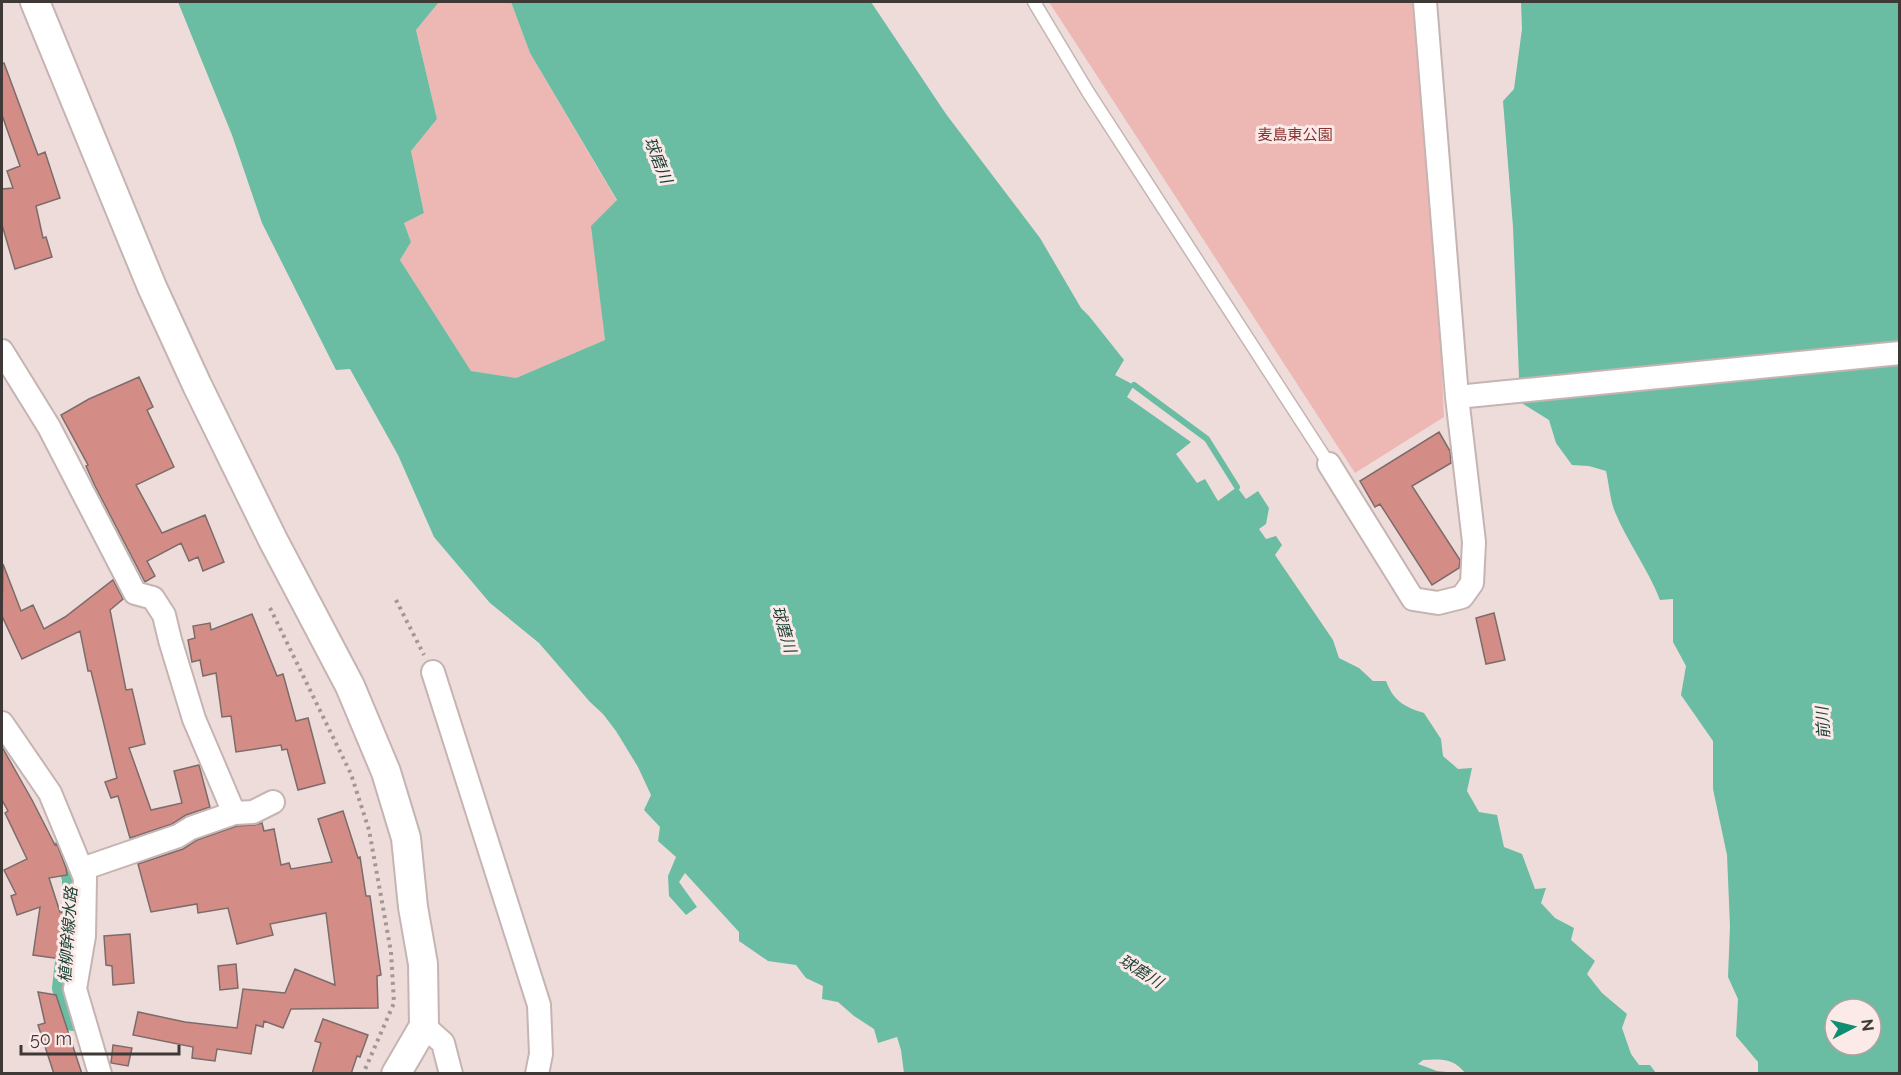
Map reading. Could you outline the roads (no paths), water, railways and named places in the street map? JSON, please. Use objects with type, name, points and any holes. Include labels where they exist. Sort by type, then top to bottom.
[{"type":"street","points":[[35,2],[157,298],[273,540],[350,686],[386,772],[406,838],[413,907],[423,964],[424,1026],[396,1074]]},
{"type":"street","points":[[1329,465],[1413,599],[1438,603],[1462,597],[1472,583],[1474,542],[1457,397],[1425,2]]},
{"type":"street","points":[[2,351],[50,427],[135,593],[153,598],[164,615],[194,719],[234,813]]},
{"type":"street","points":[[1457,397],[1899,353]]},
{"type":"street","points":[[433,672],[539,1005],[541,1054],[537,1074]]},
{"type":"street","points":[[2,723],[8,752],[50,793],[85,878],[84,936],[75,989],[100,1074]]},
{"type":"street","points":[[82,869],[178,836],[191,828],[234,813],[253,812],[273,802]]},
{"type":"street","points":[[424,1026],[443,1043],[451,1074]]},
{"type":"lane","points":[[1034,2],[1088,92],[1329,465]]},
{"type":"water","name":"球磨川","points":[[178,2],[439,2],[416,30],[437,119],[411,151],[424,213],[404,223],[411,242],[400,260],[471,371],[516,378],[605,340],[591,226],[617,200],[530,53],[511,2],[871,2],[946,114],[1040,238],[1081,308],[1124,360],[1115,375],[1134,385],[1127,397],[1191,442],[1176,454],[1197,483],[1205,479],[1218,501],[1237,487],[1246,499],[1258,491],[1269,508],[1266,524],[1259,529],[1266,539],[1276,536],[1282,545],[1275,555],[1333,640],[1339,658],[1359,668],[1373,681],[1386,681],[1400,702],[1424,713],[1441,739],[1443,756],[1458,769],[1472,768],[1467,791],[1479,812],[1497,815],[1504,847],[1522,854],[1535,889],[1546,888],[1541,903],[1555,918],[1574,928],[1571,940],[1595,961],[1587,974],[1602,993],[1627,1014],[1622,1028],[1631,1054],[1639,1065],[1650,1065],[1656,1073],[1465,1073],[1451,1062],[1423,1060],[1418,1064],[1437,1071],[1456,1073],[904,1073],[897,1037],[878,1043],[874,1029],[838,1002],[822,999],[823,986],[806,978],[796,965],[768,961],[739,941],[739,932],[685,873],[679,882],[697,907],[686,915],[669,896],[668,876],[676,857],[658,841],[660,827],[644,810],[651,795],[638,767],[616,731],[539,643],[490,603],[434,537],[398,455],[350,369],[336,370],[262,223],[232,135]]},
{"type":"water","name":"前川","points":[[1521,2],[1899,2],[1899,1073],[1758,1073],[1758,1062],[1736,1036],[1738,999],[1728,977],[1730,926],[1727,855],[1713,789],[1713,741],[1681,695],[1686,666],[1673,642],[1673,599],[1660,600],[1615,512],[1606,471],[1589,466],[1572,465],[1556,443],[1549,420],[1520,402],[1513,227],[1503,101],[1514,89],[1522,29]]},
{"type":"waterway","points":[[1134,385],[1207,439],[1237,487]]},
{"type":"waterway","name":"植柳幹線水路","points":[[63,850],[73,878],[73,901],[63,988],[73,1020]]},
{"type":"park label","name":"麦島東公園","points":[[1295,135]]}]
